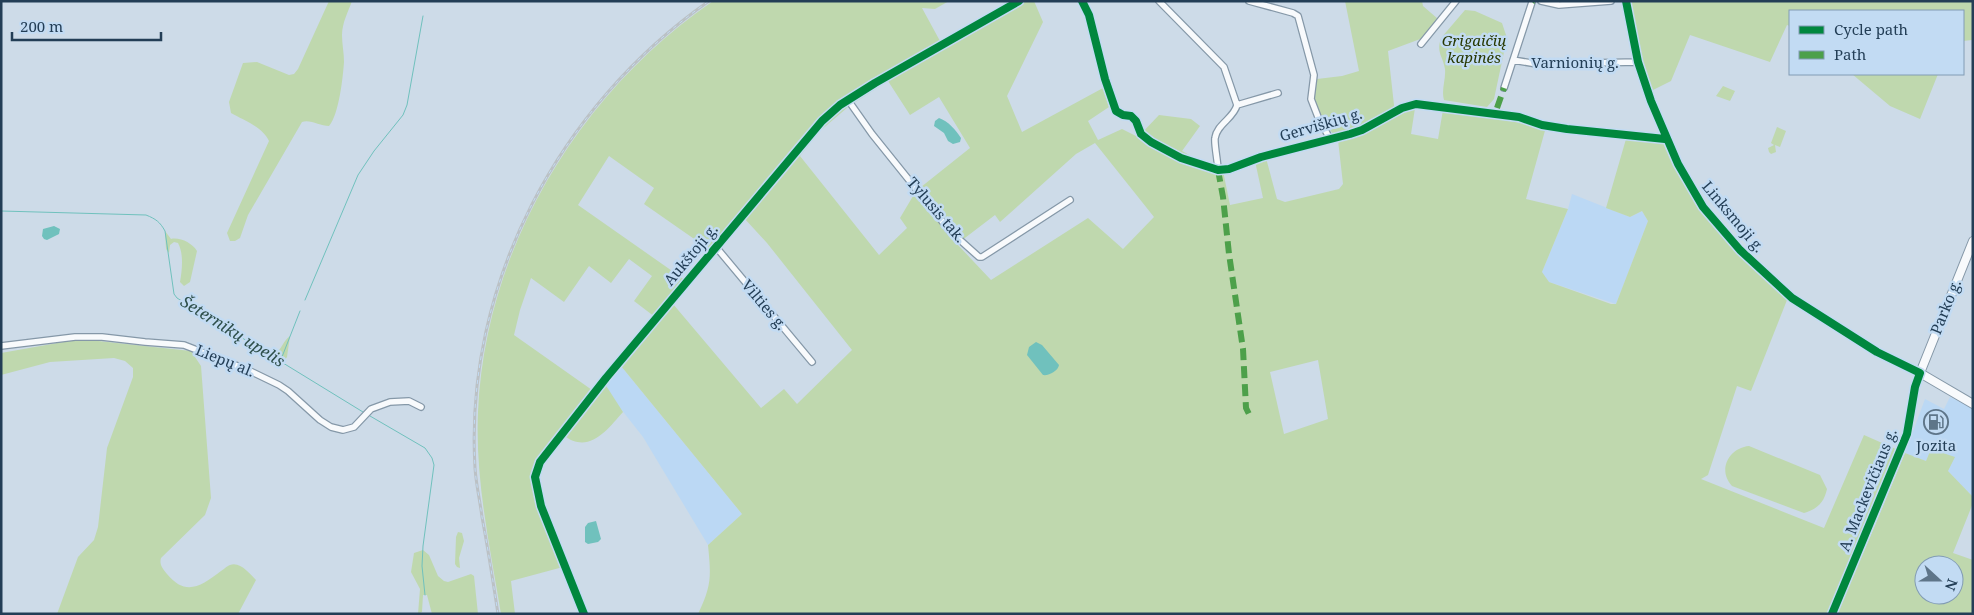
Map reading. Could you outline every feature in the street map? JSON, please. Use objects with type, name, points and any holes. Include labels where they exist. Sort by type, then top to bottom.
[{"type":"main road","name":"Parko g.","points":[[1920,373],[1973,241]]},
{"type":"main road","name":"Linksmoji g.","points":[[1920,373],[1973,404]]},
{"type":"street","name":"Aukštoji g.","points":[[584,614],[572,581],[545,520],[535,484],[537,467],[564,430],[812,131],[831,112],[922,55],[1019,1]]},
{"type":"street","points":[[1082,1],[1089,15],[1105,79],[1116,111],[1123,115],[1131,116],[1136,121],[1141,134],[1151,142],[1181,158],[1218,170],[1214,140],[1217,131],[1238,105],[1278,93]]},
{"type":"street","points":[[1159,1],[1224,67],[1238,105]]},
{"type":"street","points":[[1249,1],[1298,16],[1314,75],[1311,99],[1330,139]]},
{"type":"street","points":[[1421,44],[1456,1]]},
{"type":"street","points":[[1541,1],[1558,5],[1611,1]]},
{"type":"street","name":"Linksmoji g.","points":[[1626,1],[1638,62],[1666,138],[1692,191],[1703,207],[1740,250],[1769,278],[1802,305],[1877,352],[1920,373]]},
{"type":"street","points":[[1504,88],[1532,2]]},
{"type":"street","name":"Varnionių g.","points":[[1513,60],[1537,64],[1638,62]]},
{"type":"street","name":"Tylusis tak.","points":[[848,100],[872,134],[950,231],[979,257],[982,257],[1070,200]]},
{"type":"street","name":"Gerviškių g.","points":[[1218,170],[1228,169],[1261,156],[1362,130],[1402,108],[1416,104],[1497,111],[1542,125],[1567,129],[1666,138]]},
{"type":"street","name":"Vilties g.","points":[[716,248],[812,362]]},
{"type":"street","name":"Liepų al.","points":[[1,346],[75,337],[102,336],[184,345],[248,370],[279,385],[320,420],[331,427],[343,430],[354,427],[371,409],[390,402],[409,401],[420,407]]},
{"type":"street","name":"A. Mackevičiaus g.","points":[[1832,614],[1907,434],[1914,387],[1920,373]]},
{"type":"shaded area","points":[[939,118],[946,121],[954,129],[961,138],[960,142],[953,144],[948,141],[944,133],[934,126],[935,121]]},
{"type":"shaded area","points":[[1572,194],[1630,217],[1642,211],[1648,221],[1616,304],[1549,282],[1542,272],[1568,209]]},
{"type":"shaded area","points":[[54,226],[60,229],[59,234],[47,240],[44,239],[42,236],[43,229]]},
{"type":"shaded area","points":[[1036,342],[1042,345],[1059,365],[1050,374],[1043,375],[1027,355],[1029,347]]},
{"type":"shaded area","points":[[621,366],[742,514],[708,545],[643,437],[617,404],[605,384]]},
{"type":"shaded area","points":[[1950,397],[1973,408],[1973,497],[1948,471],[1954,458],[1931,449],[1926,461],[1905,453],[1925,399],[1944,409]]},
{"type":"shaded area","points":[[596,521],[601,539],[598,542],[588,544],[585,542],[585,527],[588,523]]},
{"type":"green space","points":[[329,1],[352,1],[342,31],[343,77],[338,105],[332,121],[329,126],[308,121],[302,122],[248,215],[240,238],[230,241],[227,233],[269,141],[258,128],[231,113],[229,102],[243,63],[257,62],[289,75],[294,74]]},
{"type":"green space","points":[[713,1],[949,1],[935,9],[922,8],[940,41],[833,108],[814,126],[710,250],[644,204],[654,188],[609,156],[578,205],[685,280],[655,317],[634,301],[652,276],[629,259],[611,283],[589,266],[564,302],[531,278],[514,335],[592,390],[535,464],[533,475],[534,488],[541,516],[563,567],[511,581],[515,614],[501,614],[484,513],[478,437],[478,412],[485,351],[499,292],[520,234],[548,180],[582,128],[621,81],[665,38]]},
{"type":"green space","points":[[1025,1],[1034,1],[1043,22],[1007,96],[1022,132],[1103,88],[1109,107],[1088,121],[1098,140],[1122,129],[1138,137],[1159,115],[1191,119],[1200,126],[1182,151],[1207,164],[1222,166],[1230,205],[1263,198],[1255,161],[1266,158],[1277,199],[1285,202],[1339,189],[1343,184],[1338,140],[1323,121],[1314,100],[1314,92],[1317,79],[1342,76],[1359,71],[1345,1],[1422,1],[1423,6],[1438,19],[1423,38],[1388,51],[1395,114],[1415,108],[1411,134],[1438,139],[1443,110],[1546,127],[1526,199],[1568,209],[1542,272],[1549,282],[1611,304],[1616,304],[1648,221],[1642,211],[1630,217],[1606,208],[1626,139],[1665,142],[1696,203],[1739,255],[1787,300],[1751,391],[1737,386],[1708,475],[1701,479],[1824,528],[1864,435],[1898,450],[1829,614],[698,614],[708,588],[710,565],[708,545],[742,514],[621,366],[673,304],[761,408],[784,389],[797,404],[852,350],[767,243],[744,218],[820,126],[841,109],[912,64]],"holes":[[[888,81],[910,115],[939,97],[970,148],[916,191],[900,218],[907,228],[879,255],[800,156],[820,131],[848,107]],[[1095,143],[1154,217],[1123,249],[1088,218],[991,280],[957,244],[995,215],[1000,222],[1076,154]],[[1318,360],[1328,419],[1284,434],[1270,372]]]},
{"type":"green space","points":[[1630,1],[1973,1],[1972,40],[1964,41],[1964,10],[1789,10],[1789,26],[1787,25],[1770,62],[1690,35],[1671,81],[1651,91]]},
{"type":"green space","name":"Grigaičių kapinės","points":[[1465,10],[1475,11],[1502,23],[1507,38],[1494,99],[1487,107],[1444,100],[1445,69],[1440,51],[1441,38]]},
{"type":"green space","points":[[1853,75],[1938,75],[1920,119],[1890,106]]},
{"type":"green space","points":[[1723,86],[1735,91],[1730,101],[1716,96]]},
{"type":"green space","points":[[1777,127],[1786,131],[1780,147],[1775,145],[1776,152],[1771,154],[1768,148],[1774,145],[1771,143]]},
{"type":"green space","points":[[165,231],[171,239],[185,241],[197,251],[190,282],[184,286],[180,282],[182,262],[180,247],[178,243],[174,242],[170,245],[169,253],[166,249]]},
{"type":"green space","points":[[290,336],[287,357],[281,365],[254,349],[262,348],[275,354]]},
{"type":"green space","points":[[80,339],[191,351],[201,366],[211,498],[205,515],[161,558],[161,563],[164,570],[174,581],[187,587],[200,585],[230,565],[241,566],[256,580],[238,614],[57,614],[78,557],[94,540],[98,527],[107,448],[133,377],[133,368],[125,361],[114,358],[50,362],[1,375],[1,353]]},
{"type":"green space","points":[[605,384],[623,412],[597,438],[581,442],[563,435]]},
{"type":"green space","points":[[1749,446],[1820,475],[1827,489],[1822,502],[1813,510],[1804,513],[1732,486],[1726,473],[1727,461],[1736,451]]},
{"type":"green space","points":[[1931,449],[1955,457],[1948,471],[1973,497],[1973,503],[1953,553],[1959,555],[1914,555],[1914,605],[1964,605],[1964,557],[1973,560],[1973,614],[1836,614],[1871,535],[1905,453],[1926,461]]},
{"type":"green space","points":[[458,532],[462,533],[464,541],[459,558],[460,568],[455,564],[456,537]]},
{"type":"green space","points":[[423,550],[429,555],[438,576],[444,581],[448,582],[471,574],[474,576],[478,614],[432,614],[427,595],[423,595],[422,612],[418,614],[420,589],[411,572],[414,553]]},
{"type":"waterway","points":[[305,300],[358,175],[374,151],[403,115],[407,105],[423,16]]},
{"type":"waterway","name":"Šeternikų upelis","points":[[1,211],[146,215],[152,218],[165,231],[174,294],[177,298],[363,412]]},
{"type":"waterway","points":[[280,362],[300,311]]},
{"type":"waterway","name":"Šeternikų upelis","points":[[370,416],[425,448],[432,458],[434,465],[423,546],[422,566],[425,595]]},
{"type":"railway","points":[[498,614],[475,468],[476,399],[486,332],[505,267],[532,205],[566,146],[608,92],[655,44],[709,1]]},
{"type":"marked path","points":[[1497,108],[1504,88]]},
{"type":"marked path","points":[[1218,170],[1243,349],[1246,408],[1249,414]]},
{"type":"cycle path","points":[[584,614],[541,506],[535,477],[540,462],[606,378],[822,121],[840,105],[875,83],[1019,1]]},
{"type":"cycle path","points":[[1082,1],[1089,15],[1105,79],[1116,111],[1123,115],[1131,116],[1136,121],[1141,134],[1151,142],[1181,158],[1218,170],[1229,169],[1261,157],[1350,134],[1362,130],[1402,108],[1416,104],[1519,117],[1542,125],[1567,129],[1665,139]]},
{"type":"cycle path","points":[[1626,1],[1638,62],[1651,101],[1678,164],[1703,207],[1740,250],[1792,298],[1877,352],[1920,373],[1915,387],[1907,434],[1832,614]]},
{"type":"place","name":"Jozita","points":[[1936,422]]}]
